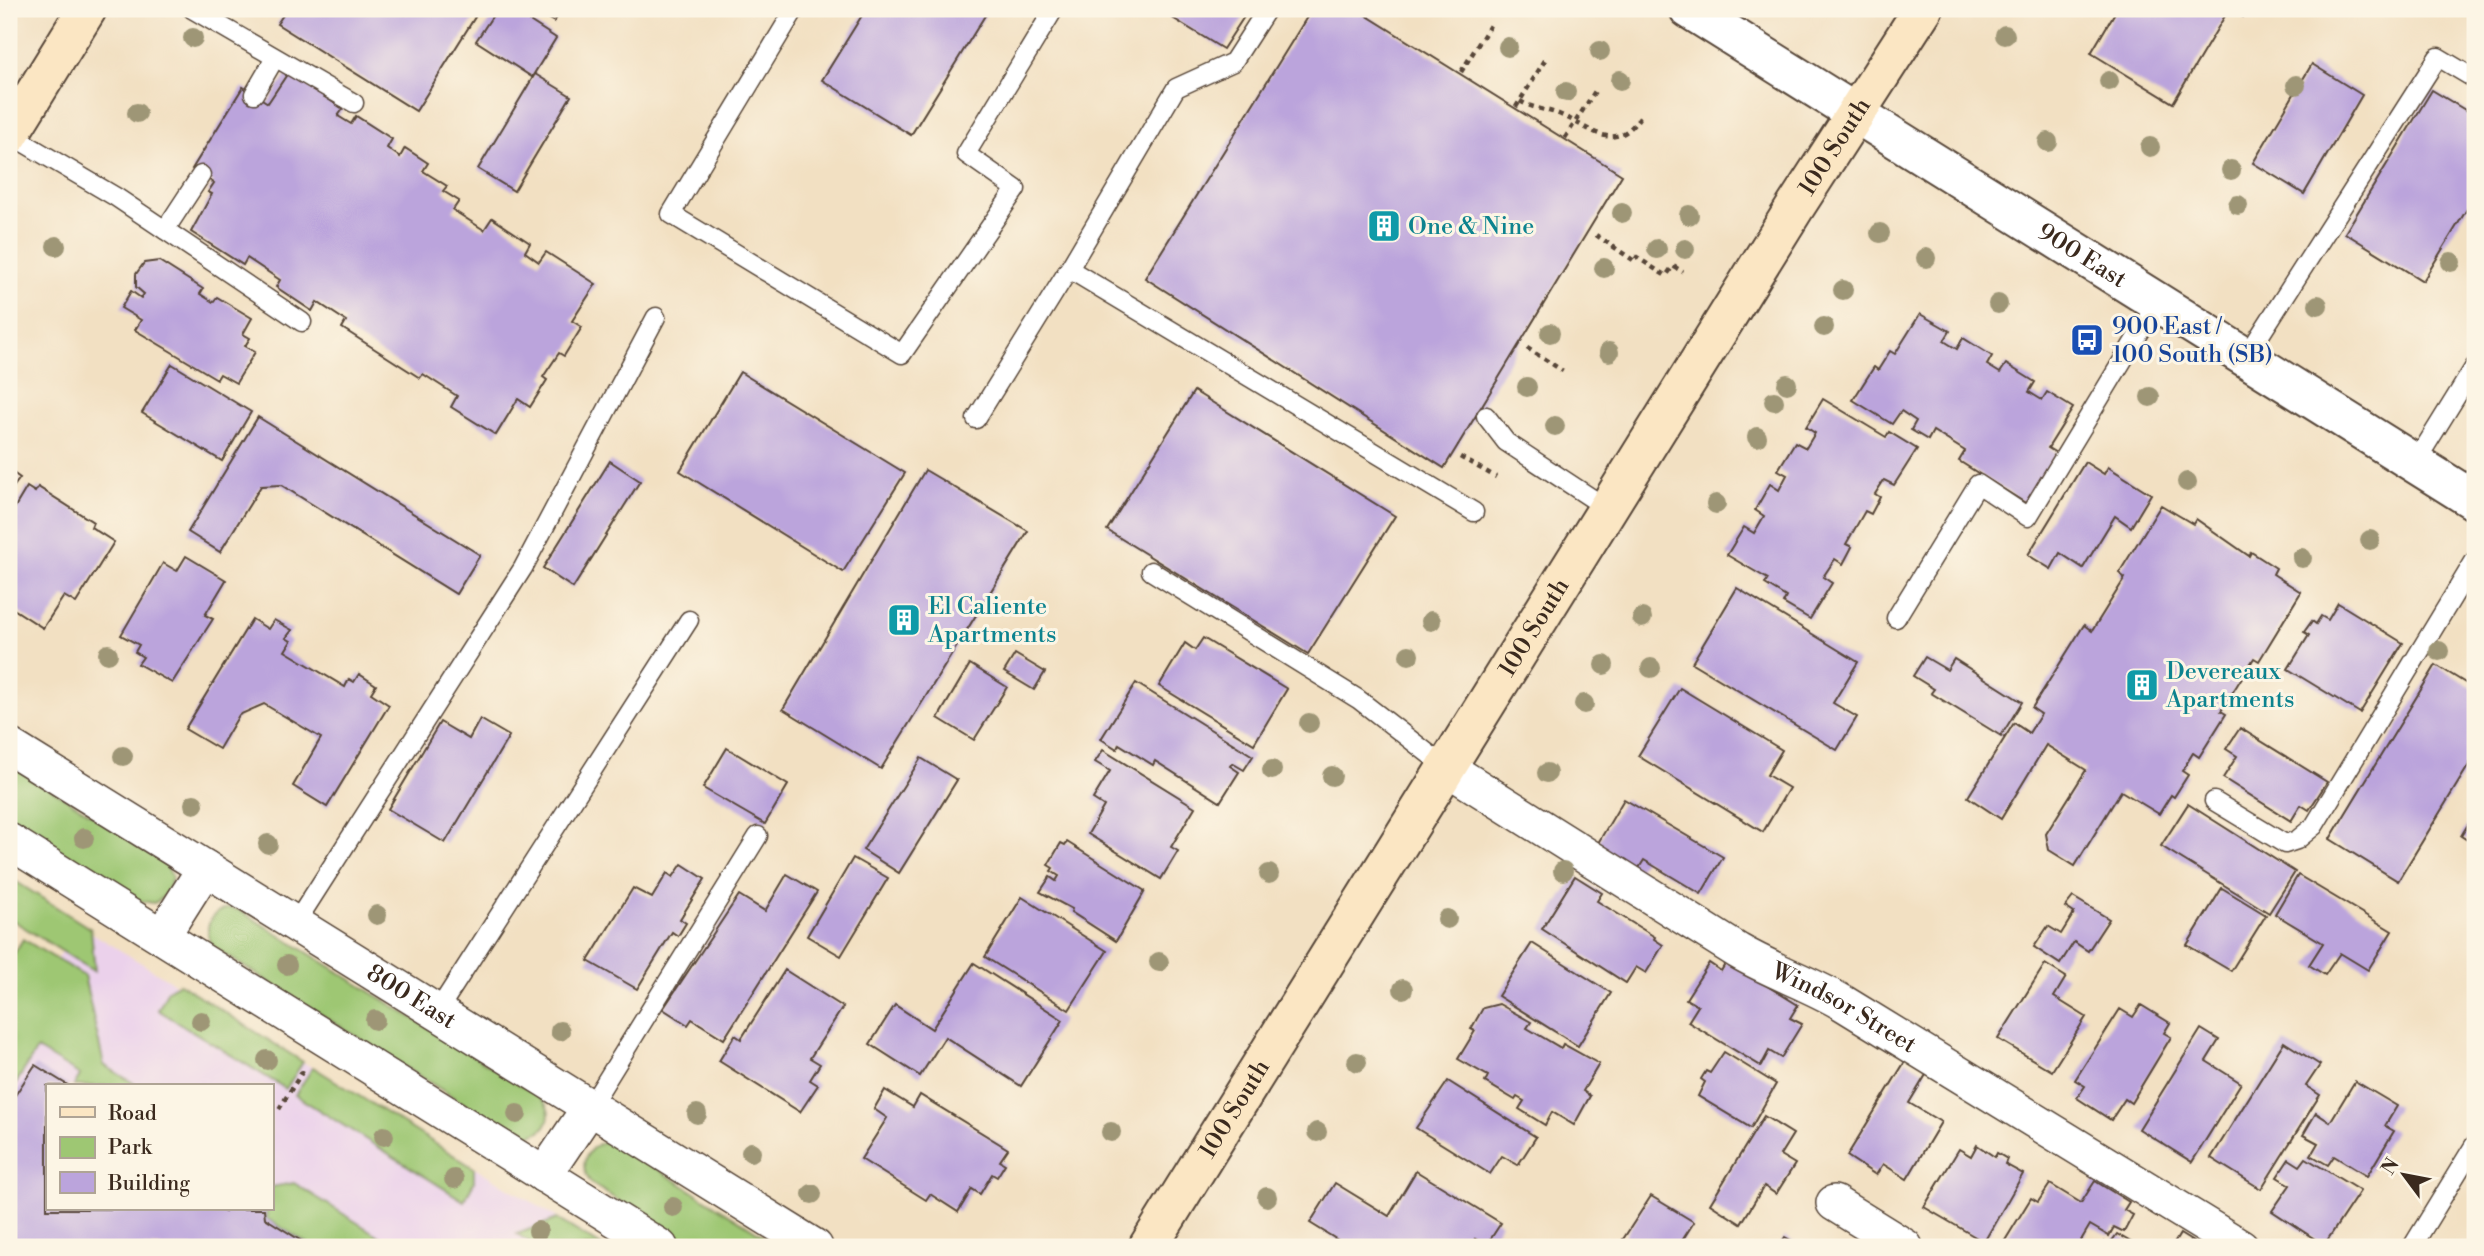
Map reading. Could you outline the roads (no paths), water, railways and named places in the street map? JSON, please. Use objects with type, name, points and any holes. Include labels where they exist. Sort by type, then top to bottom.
[{"type":"main road","points":[[14,116],[88,9]]},
{"type":"main road","name":"100 South","points":[[1148,1247],[1923,9]]},
{"type":"street","name":"900 East","points":[[1695,10],[2475,501]]},
{"type":"street","name":"800 East","points":[[9,746],[815,1247]]},
{"type":"street","name":"Windsor Street","points":[[1447,768],[1738,951],[1843,1003],[2241,1247]]},
{"type":"street","points":[[9,841],[660,1247]]},
{"type":"street","points":[[162,936],[205,868]]},
{"type":"street","points":[[544,1175],[590,1107]]},
{"type":"street","points":[[1834,1203],[1905,1247]]},
{"type":"lane","points":[[192,9],[354,103]]},
{"type":"lane","points":[[796,9],[671,214],[902,354],[1016,189],[966,154],[1054,9]]},
{"type":"lane","points":[[976,419],[1176,88],[1233,62],[1267,9]]},
{"type":"lane","points":[[2246,357],[2438,57],[2475,79]]},
{"type":"lane","points":[[254,94],[275,58]]},
{"type":"lane","points":[[14,116],[116,197],[302,322]]},
{"type":"lane","points":[[165,230],[201,175]]},
{"type":"lane","points":[[1069,269],[1474,512]]},
{"type":"lane","points":[[1896,618],[1978,484],[2028,517],[2158,302]]},
{"type":"lane","points":[[295,924],[523,568],[656,317]]},
{"type":"lane","points":[[2415,463],[2475,366]]},
{"type":"lane","points":[[1486,416],[1506,442],[1608,509]]},
{"type":"lane","points":[[2214,801],[2285,844],[2297,841],[2314,826],[2475,560]]},
{"type":"lane","points":[[1151,571],[1357,699],[1447,768]]},
{"type":"lane","points":[[438,1013],[689,620]]},
{"type":"lane","points":[[590,1107],[758,836]]},
{"type":"lane","points":[[2412,1247],[2475,1144]]},
{"type":"place","name":"One & Nine","points":[[1384,226]]},
{"type":"place","name":"900 East / 100 South (SB)","points":[[2087,340]]},
{"type":"place","name":"El Caliente Apartments","points":[[904,620]]},
{"type":"place","name":"Devereaux Apartments","points":[[2142,685]]}]
